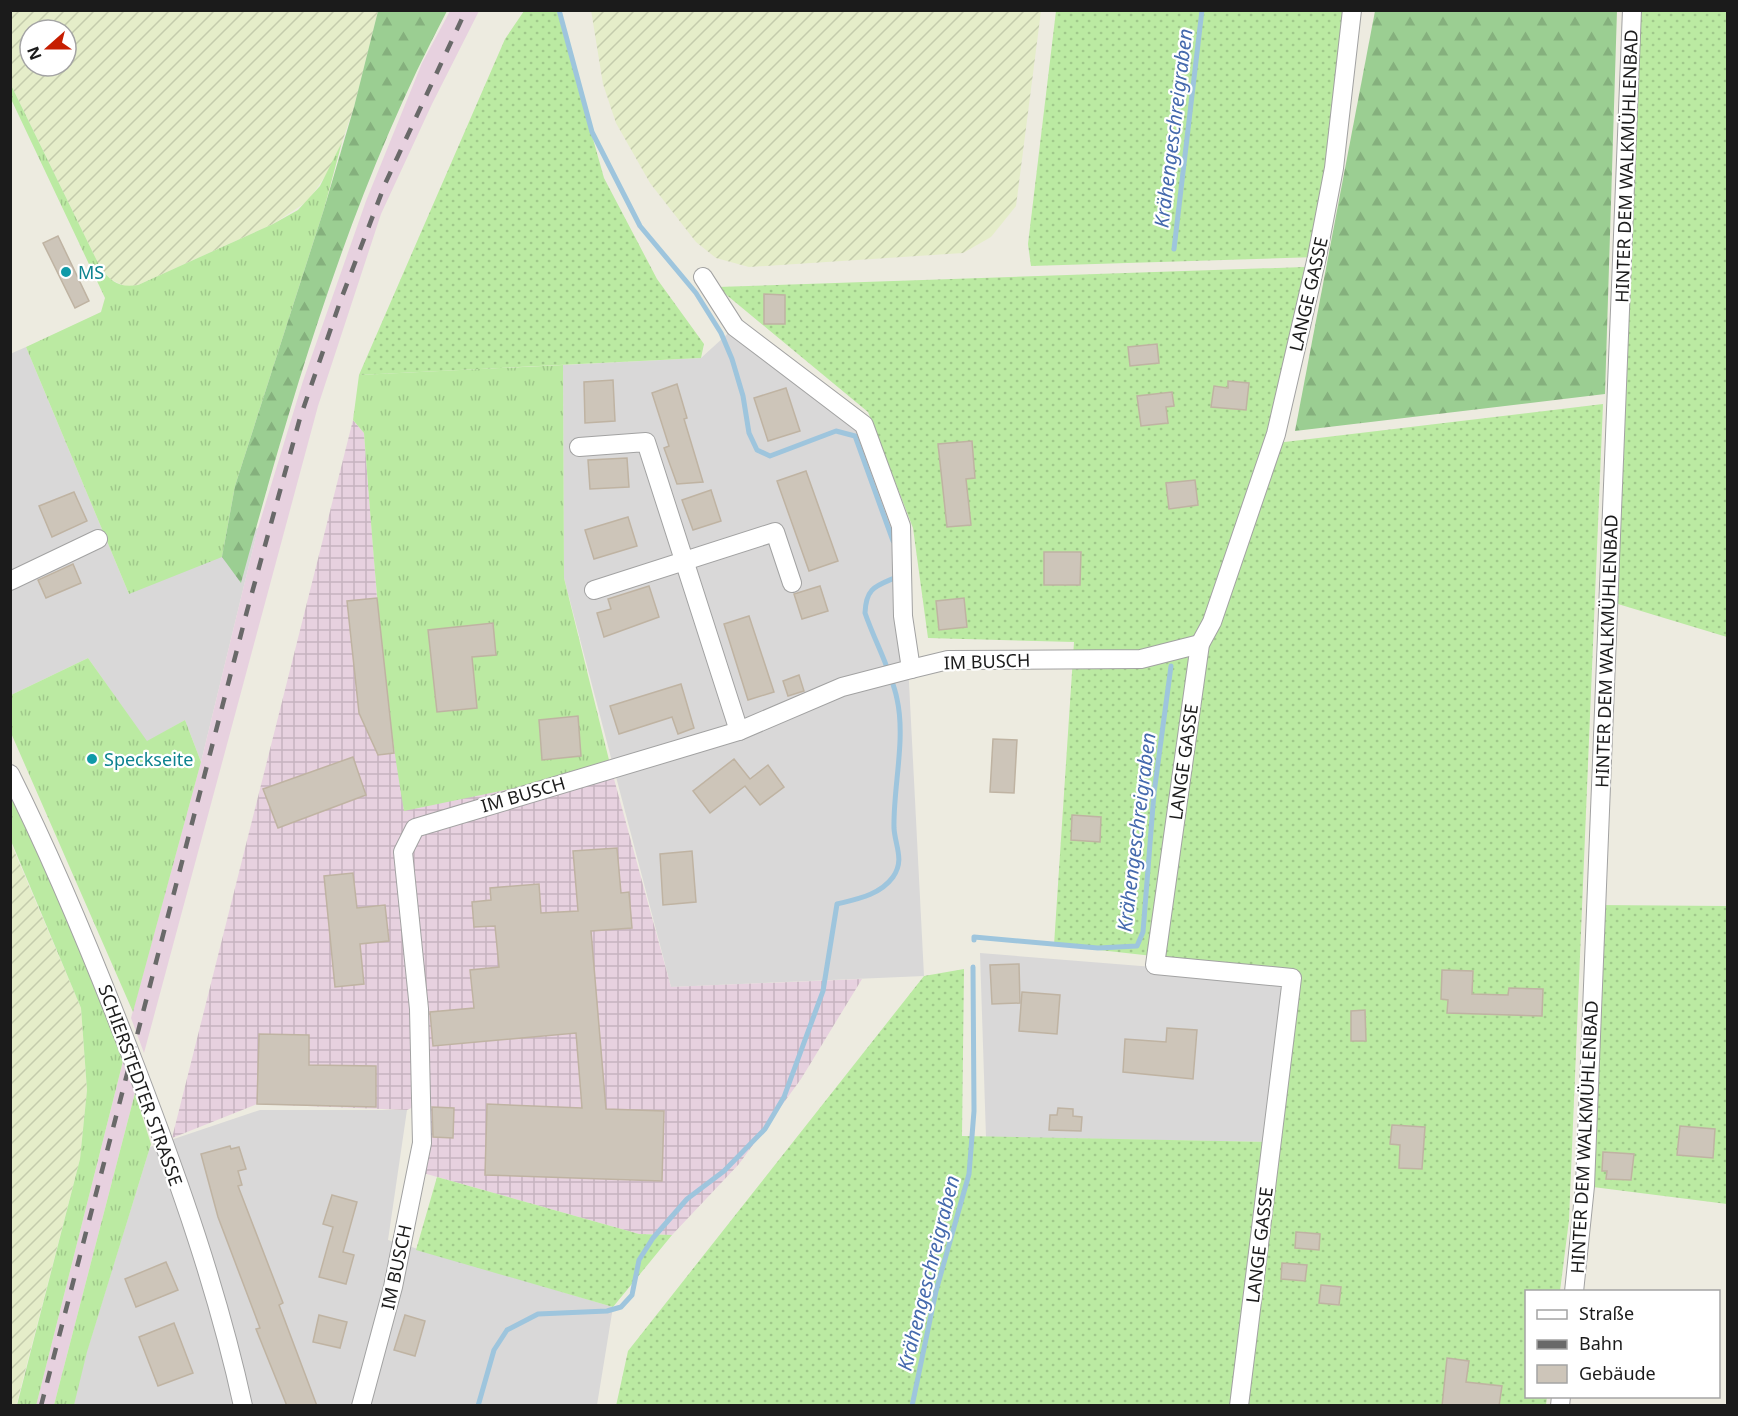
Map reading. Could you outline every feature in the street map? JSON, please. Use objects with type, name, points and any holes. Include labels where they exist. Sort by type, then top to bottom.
[{"type":"street","name":"LANGE GASSE","points":[[1239,1406],[1292,978],[1155,965],[1200,644],[1212,622],[1276,434],[1317,256],[1334,168],[1352,10]]},
{"type":"street","name":"HINTER DEM WALKMÜHLENBAD","points":[[1574,1290],[1585,1186],[1632,10]]},
{"type":"street","points":[[703,277],[735,327],[864,425],[901,526],[903,616],[898,672]]},
{"type":"street","points":[[579,447],[646,442],[739,731]]},
{"type":"street","points":[[594,590],[775,532],[792,583]]},
{"type":"street","points":[[10,581],[98,539]]},
{"type":"street","name":"IM BUSCH","points":[[361,1406],[393,1287],[422,1143],[419,1009],[403,852],[415,828],[739,731],[842,687],[948,660],[1141,659],[1200,644]]},
{"type":"street","name":"SCHIERSTEDTER STRASSE","points":[[10,774],[34,822],[103,981],[154,1116],[229,1340],[243,1406]]},
{"type":"shaded area","points":[[450,11],[479,11],[432,104],[381,214],[318,406],[144,1053],[131,1018],[201,762],[258,528],[303,381],[366,201],[422,63]]},
{"type":"shaded area","points":[[735,327],[864,425],[901,526],[924,976],[671,987],[564,578],[563,365],[701,358]]},
{"type":"shaded area","points":[[26,347],[129,594],[258,528],[201,762],[185,720],[147,742],[88,658],[11,695],[10,354]]},
{"type":"shaded area","points":[[353,420],[364,433],[377,598],[394,753],[611,768],[671,987],[862,979],[801,1079],[739,1164],[672,1235],[639,1234],[416,1171],[420,1104],[407,1110],[257,1104],[172,1138]]},
{"type":"shaded area","points":[[980,953],[1292,978],[1277,1142],[986,1137]]},
{"type":"shaded area","points":[[123,1061],[135,1093],[54,1405],[36,1406]]},
{"type":"shaded area","points":[[260,1110],[407,1110],[388,1240],[613,1307],[597,1405],[73,1406],[86,1354],[150,1147]]},
{"type":"green space","points":[[591,10],[1041,11],[1016,206],[991,237],[963,253],[749,267],[716,258],[696,242],[650,183],[616,123],[603,84]]},
{"type":"green space","points":[[11,11],[378,11],[354,107],[342,142],[330,169],[308,201],[273,224],[138,285],[126,287],[108,278],[100,267],[11,85]]},
{"type":"green space","points":[[378,11],[447,11],[382,148],[328,291],[282,437],[241,583],[222,557],[235,486],[324,209],[354,107]]},
{"type":"green space","points":[[524,11],[557,11],[604,178],[657,279],[704,344],[701,358],[359,375],[505,39]]},
{"type":"green space","points":[[1056,11],[1352,11],[1317,257],[1031,266],[1028,244]]},
{"type":"green space","points":[[1375,11],[1617,11],[1605,394],[1295,431]]},
{"type":"green space","points":[[1632,11],[1727,11],[1727,637],[1608,601]]},
{"type":"green space","points":[[11,85],[100,267],[116,283],[126,286],[138,285],[273,224],[298,210],[320,186],[342,142],[324,209],[235,486],[222,557],[129,594],[26,347],[101,312],[105,298],[11,99]]},
{"type":"green space","points":[[1305,267],[1267,444],[1603,404],[1569,1220],[1560,1290],[1525,1290],[1525,1398],[1547,1398],[1546,1405],[616,1406],[628,1351],[924,976],[964,969],[962,1136],[1277,1142],[1297,972],[1054,945],[1074,642],[928,638],[913,528],[868,412],[717,287]]},
{"type":"green space","points":[[563,365],[564,578],[611,768],[404,811],[384,670],[364,433],[353,420],[359,375]]},
{"type":"green space","points":[[88,658],[147,741],[185,720],[201,762],[133,1012],[11,733],[11,695]]},
{"type":"green space","points":[[10,791],[24,818],[103,1005],[123,1061],[36,1406],[17,1405],[80,1159],[87,1090],[81,1008],[11,841]]},
{"type":"green space","points":[[10,841],[81,1008],[87,1090],[80,1159],[16,1406],[10,1405]]},
{"type":"green space","points":[[1596,905],[1727,906],[1727,1204],[1585,1186]]},
{"type":"green space","points":[[135,1093],[151,1144],[87,1352],[74,1405],[54,1405]]},
{"type":"green space","points":[[437,1177],[639,1234],[672,1235],[613,1307],[416,1250]]},
{"type":"building","name":"MS","points":[[58,236],[89,301],[75,308],[43,243]]},
{"type":"building","points":[[764,294],[785,295],[785,324],[764,324]]},
{"type":"building","points":[[1157,344],[1159,363],[1130,366],[1128,347]]},
{"type":"building","points":[[613,380],[615,421],[585,423],[584,382]]},
{"type":"building","points":[[1228,381],[1249,383],[1246,410],[1211,407],[1214,386],[1228,388]]},
{"type":"building","points":[[677,384],[687,418],[684,419],[703,482],[677,484],[664,448],[669,446],[652,393]]},
{"type":"building","points":[[786,388],[800,431],[768,441],[754,398]]},
{"type":"building","points":[[1172,392],[1174,406],[1166,407],[1168,423],[1141,426],[1137,396]]},
{"type":"building","points":[[972,441],[975,478],[966,479],[971,525],[947,527],[938,444]]},
{"type":"building","points":[[627,458],[629,487],[590,489],[588,460]]},
{"type":"building","points":[[806,471],[838,561],[809,571],[777,481]]},
{"type":"building","points":[[1195,480],[1198,505],[1169,509],[1166,483]]},
{"type":"building","points":[[711,490],[721,521],[693,530],[682,500]]},
{"type":"building","points":[[74,492],[87,521],[52,537],[39,506]]},
{"type":"building","points":[[628,517],[637,546],[594,559],[585,530]]},
{"type":"building","points":[[1044,552],[1081,552],[1080,585],[1044,585]]},
{"type":"building","points":[[73,564],[81,583],[46,598],[38,580]]},
{"type":"building","points":[[649,586],[659,617],[604,637],[597,613],[611,609],[608,599]]},
{"type":"building","points":[[820,586],[828,611],[802,619],[794,594]]},
{"type":"building","points":[[377,598],[394,753],[378,755],[359,713],[347,601]]},
{"type":"building","points":[[964,598],[967,627],[939,630],[936,601]]},
{"type":"building","points":[[749,616],[774,692],[748,700],[724,624]]},
{"type":"building","points":[[493,623],[496,655],[472,657],[477,708],[437,712],[428,630]]},
{"type":"building","points":[[799,675],[804,691],[788,696],[783,681]]},
{"type":"building","points":[[681,684],[694,728],[678,734],[672,717],[619,734],[610,706]]},
{"type":"building","points":[[578,716],[581,756],[542,760],[539,720]]},
{"type":"building","points":[[993,739],[1017,740],[1014,793],[990,792]]},
{"type":"building","points":[[353,757],[366,795],[278,828],[263,789]]},
{"type":"building","points":[[734,759],[750,779],[768,765],[784,787],[760,805],[745,786],[710,813],[693,791]]},
{"type":"building","points":[[1072,815],[1101,817],[1100,842],[1071,840]]},
{"type":"building","points":[[617,848],[621,893],[629,892],[632,928],[591,931],[606,1109],[664,1111],[662,1181],[485,1175],[487,1104],[582,1108],[576,1033],[433,1046],[430,1012],[474,1008],[470,970],[499,967],[495,926],[474,927],[472,902],[491,900],[490,888],[539,884],[541,913],[578,911],[573,851]]},
{"type":"building","points":[[692,851],[696,902],[663,905],[660,854]]},
{"type":"building","points":[[353,873],[357,908],[385,905],[389,941],[360,944],[364,984],[335,987],[324,876]]},
{"type":"building","points":[[1019,964],[1020,1003],[992,1004],[990,965]]},
{"type":"building","points":[[1442,970],[1473,971],[1472,994],[1508,995],[1509,988],[1543,989],[1542,1016],[1447,1013],[1448,1000],[1441,999]]},
{"type":"building","points":[[1022,992],[1060,995],[1057,1034],[1019,1031]]},
{"type":"building","points":[[1365,1010],[1366,1041],[1351,1041],[1351,1011]]},
{"type":"building","points":[[1167,1028],[1197,1030],[1193,1079],[1123,1072],[1125,1039],[1166,1042]]},
{"type":"building","points":[[259,1034],[309,1035],[309,1065],[376,1066],[376,1107],[257,1104]]},
{"type":"building","points":[[432,1107],[454,1108],[453,1138],[433,1137]]},
{"type":"building","points":[[1058,1108],[1073,1109],[1073,1116],[1082,1117],[1081,1131],[1049,1130],[1050,1115],[1057,1115]]},
{"type":"building","points":[[1392,1125],[1425,1127],[1422,1169],[1399,1168],[1400,1145],[1390,1144]]},
{"type":"building","points":[[1680,1126],[1715,1129],[1713,1158],[1677,1155]]},
{"type":"building","points":[[230,1146],[231,1149],[239,1147],[246,1169],[238,1171],[242,1185],[238,1186],[283,1303],[279,1305],[317,1406],[287,1406],[256,1329],[260,1328],[218,1217],[201,1154]]},
{"type":"building","points":[[1603,1152],[1634,1154],[1631,1180],[1606,1179],[1607,1171],[1602,1171]]},
{"type":"building","points":[[332,1195],[357,1202],[343,1252],[354,1255],[346,1284],[319,1277],[333,1227],[323,1224]]},
{"type":"building","points":[[1296,1232],[1320,1234],[1319,1250],[1295,1248]]},
{"type":"building","points":[[166,1262],[178,1290],[136,1307],[125,1279]]},
{"type":"building","points":[[1282,1263],[1307,1265],[1305,1281],[1281,1279]]},
{"type":"building","points":[[1321,1285],[1341,1287],[1339,1305],[1319,1303]]},
{"type":"building","points":[[319,1315],[347,1322],[340,1348],[313,1342]]},
{"type":"building","points":[[405,1315],[425,1321],[415,1356],[394,1350]]},
{"type":"building","points":[[174,1323],[193,1373],[158,1386],[139,1337]]},
{"type":"building","points":[[1447,1358],[1469,1361],[1466,1382],[1502,1386],[1499,1406],[1442,1406]]},
{"type":"waterway","points":[[559,10],[592,132],[640,226],[696,293],[721,333],[732,359],[743,396],[749,433],[757,450],[770,456],[836,431],[855,436],[893,541]]},
{"type":"waterway","name":"Krähengeschreigraben","points":[[1174,249],[1202,10]]},
{"type":"waterway","points":[[478,1406],[494,1350],[507,1330],[538,1314],[607,1311],[621,1307],[632,1295],[639,1260],[653,1238],[687,1199],[724,1171],[765,1129],[784,1097],[823,991],[837,904],[875,892],[888,883],[897,871],[899,859],[894,828],[900,747],[899,714],[891,677],[865,613],[870,592],[899,576]]},
{"type":"waterway","name":"Krähengeschreigraben","points":[[974,940],[974,937],[1098,948],[1137,946],[1143,932],[1154,793],[1171,666]]},
{"type":"waterway","name":"Krähengeschreigraben","points":[[912,1406],[936,1291],[969,1174],[974,1111],[973,967]]},
{"type":"railway","points":[[41,1406],[247,611],[300,418],[340,302],[385,184],[466,10]]},
{"type":"place","name":"MS","points":[[66,272]]},
{"type":"place","name":"Speckseite","points":[[92,759]]}]
